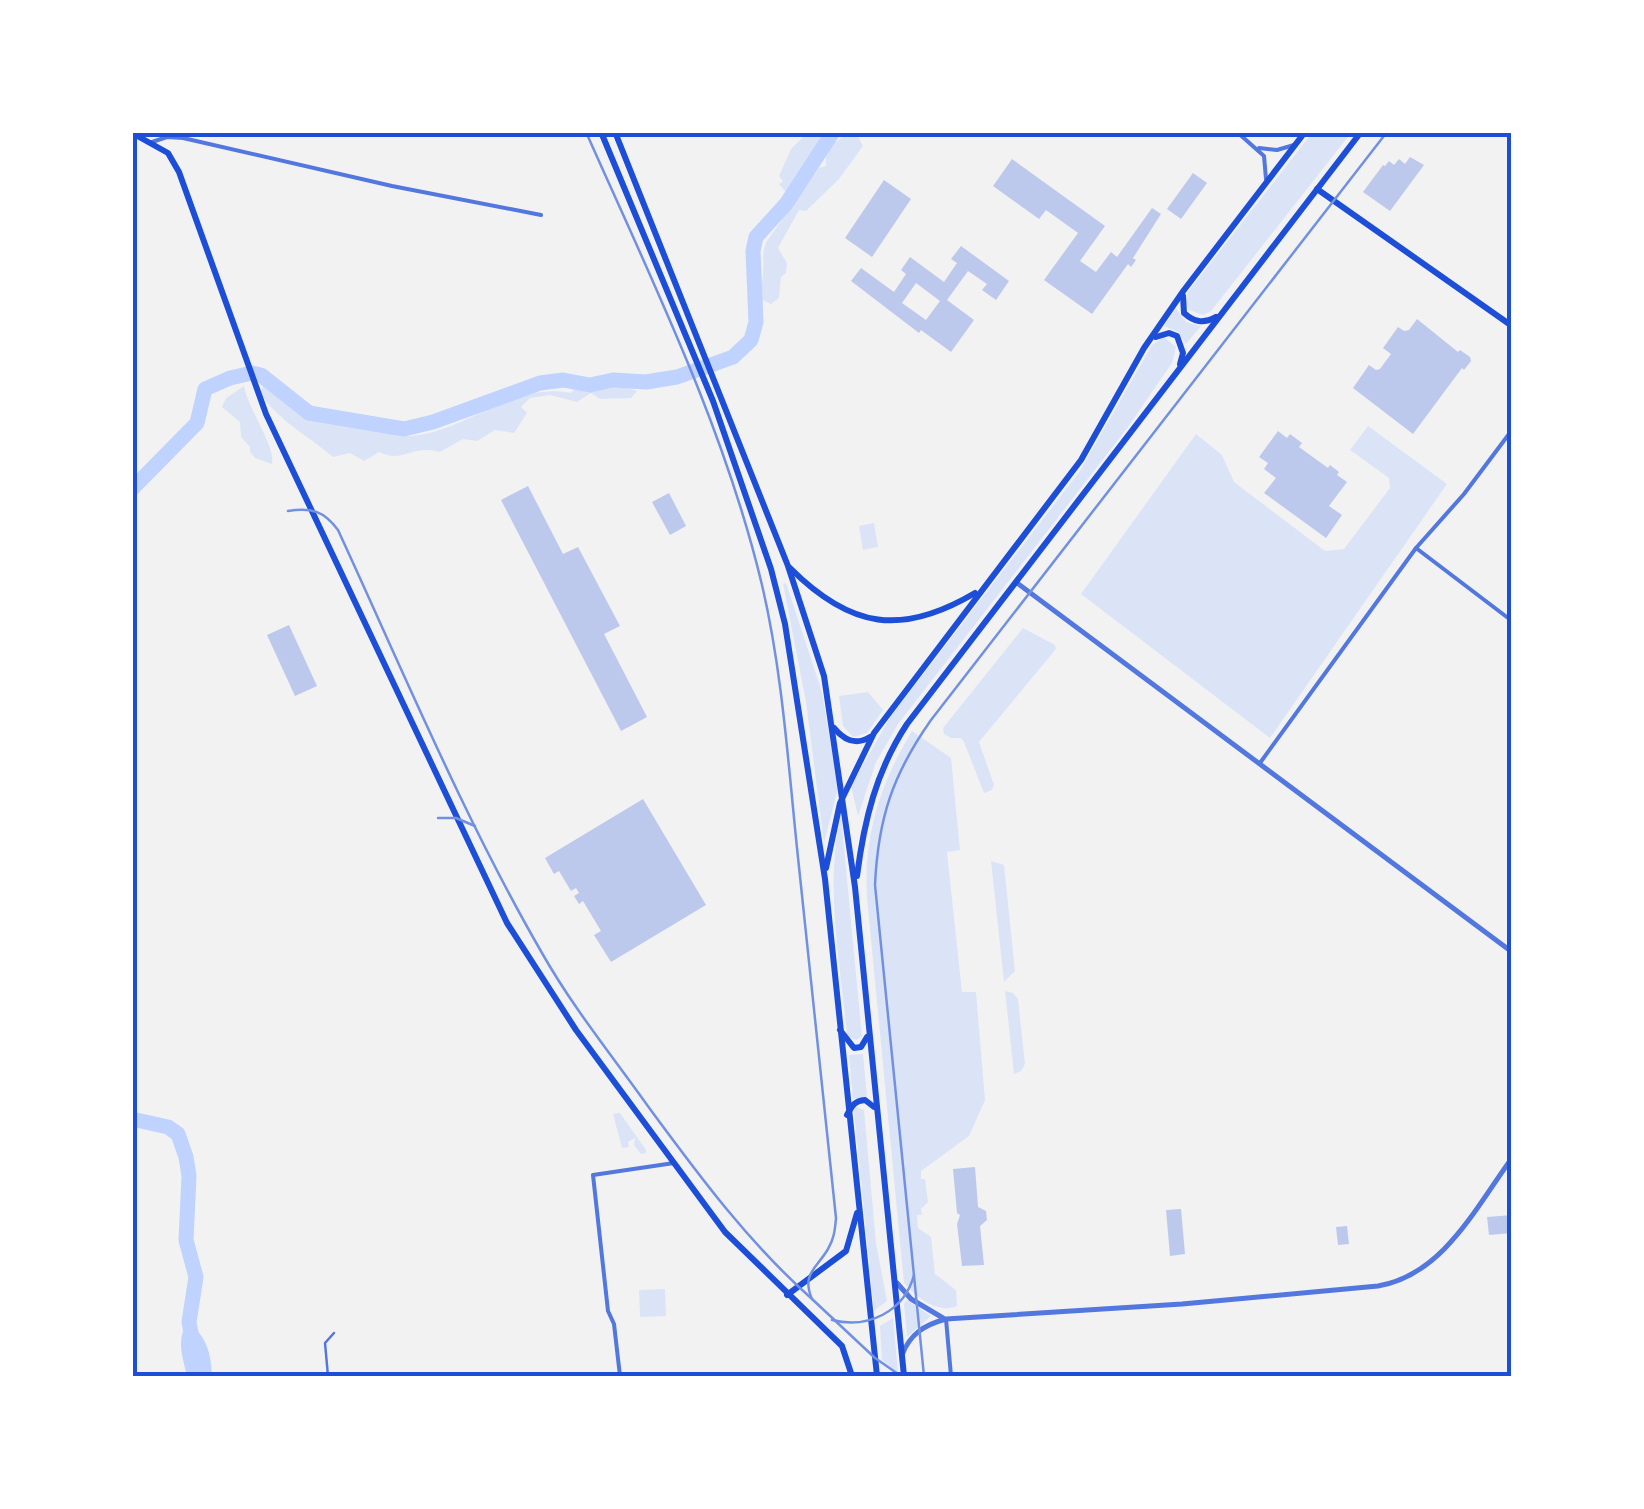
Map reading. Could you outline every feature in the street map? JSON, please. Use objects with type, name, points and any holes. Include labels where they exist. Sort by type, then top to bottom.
[{"type":"main road","points":[[614,132],[718,400],[785,624],[825,880],[875,1374]]},
{"type":"main road","points":[[825,880],[832,832],[844,794],[874,733],[1081,460],[1144,348],[1305,132]]},
{"type":"main road","points":[[855,887],[872,796],[893,746],[1362,132]]},
{"type":"main road","points":[[133,133],[168,154],[179,172],[266,414],[507,923],[545,986],[724,1232],[842,1346],[852,1376]]},
{"type":"main road","points":[[600,133],[788,566],[824,676],[855,887],[904,1376]]},
{"type":"main road","points":[[1317,189],[1512,326]]},
{"type":"main road","points":[[1184,290],[1184,312],[1191,319],[1207,322],[1221,314]]},
{"type":"main road","points":[[1144,348],[1160,334],[1177,336],[1183,353],[1179,370]]},
{"type":"main road","points":[[788,566],[811,589],[848,611],[877,620],[928,617],[980,590]]},
{"type":"main road","points":[[834,728],[854,742],[874,733]]},
{"type":"main road","points":[[839,1028],[854,1048],[866,1043],[869,1028]]},
{"type":"main road","points":[[848,1115],[860,1100],[872,1104],[878,1113]]},
{"type":"main road","points":[[786,1295],[846,1251],[858,1213]]},
{"type":"street","points":[[1236,132],[1258,148],[1267,164],[1266,184]]},
{"type":"street","points":[[152,142],[167,137],[183,138],[541,215]]},
{"type":"street","points":[[1258,148],[1277,150],[1298,143]]},
{"type":"street","points":[[1260,764],[1416,548],[1464,494],[1512,430]]},
{"type":"street","points":[[1416,548],[1512,621]]},
{"type":"street","points":[[1016,582],[1511,950]]},
{"type":"street","points":[[902,1358],[910,1340],[920,1330],[946,1320],[1182,1304],[1389,1284],[1412,1276],[1438,1256],[1512,1158]]},
{"type":"street","points":[[620,1376],[615,1327],[608,1311],[593,1175],[674,1163]]},
{"type":"street","points":[[894,1279],[911,1299],[946,1320]]},
{"type":"street","points":[[946,1320],[951,1376]]},
{"type":"street","points":[[328,1376],[325,1344],[334,1334]]},
{"type":"shaded area","points":[[807,133],[824,133],[795,184],[785,191],[779,176],[791,149]]},
{"type":"shaded area","points":[[846,133],[860,133],[863,146],[839,179],[806,211],[799,210],[778,248],[787,263],[786,273],[781,277],[779,298],[771,304],[759,298],[767,241],[819,168],[826,166],[829,148]]},
{"type":"shaded area","points":[[1312,133],[1351,133],[1211,311],[1203,315],[1189,310],[1185,302],[1188,292]]},
{"type":"shaded area","points":[[1176,308],[1186,322],[1201,326],[1186,344],[1178,332],[1164,326]]},
{"type":"shaded area","points":[[1164,337],[1176,347],[1172,363],[1128,427],[898,724],[876,762],[858,816],[851,786],[891,716],[1080,471],[1152,345]]},
{"type":"shaded area","points":[[264,385],[306,418],[392,430],[398,436],[442,429],[527,395],[571,393],[577,387],[637,391],[631,398],[600,399],[591,393],[577,402],[550,395],[530,398],[521,407],[527,413],[514,433],[495,430],[477,441],[463,439],[440,452],[422,450],[395,456],[379,452],[364,461],[350,453],[333,457],[293,427],[266,401],[260,392]]},
{"type":"shaded area","points":[[244,386],[270,448],[272,464],[255,458],[241,437],[240,422],[222,407],[226,398]]},
{"type":"shaded area","points":[[1368,426],[1447,484],[1270,738],[1081,594],[1196,434],[1222,455],[1234,482],[1325,551],[1344,549],[1390,488],[1389,478],[1350,450]]},
{"type":"shaded area","points":[[874,523],[878,547],[863,550],[859,526]]},
{"type":"shaded area","points":[[786,583],[822,692],[838,788],[824,843],[806,702],[783,584]]},
{"type":"shaded area","points":[[1023,628],[1056,649],[979,742],[994,785],[984,793],[964,742],[944,734],[943,728]]},
{"type":"shaded area","points":[[868,692],[883,710],[867,733],[853,737],[843,726],[839,696]]},
{"type":"shaded area","points":[[912,731],[951,758],[960,850],[947,852],[962,992],[976,992],[985,1100],[969,1136],[921,1171],[928,1202],[921,1209],[922,1215],[917,1215],[918,1228],[931,1237],[935,1274],[956,1290],[957,1306],[950,1308],[928,1303],[904,1283],[867,898],[868,853],[876,811],[891,770]]},
{"type":"shaded area","points":[[841,816],[862,1037],[856,1040],[847,1036],[835,926],[834,870]]},
{"type":"shaded area","points":[[991,861],[1004,865],[1015,971],[1004,982]]},
{"type":"shaded area","points":[[1005,991],[1018,999],[1025,1064],[1014,1074]]},
{"type":"shaded area","points":[[863,1054],[867,1098],[853,1099],[849,1055]]},
{"type":"shaded area","points":[[854,1110],[864,1110],[876,1243],[887,1301],[874,1311]]},
{"type":"shaded area","points":[[620,1113],[646,1153],[641,1154],[634,1145],[635,1138],[628,1142],[629,1147],[622,1148],[613,1114]]},
{"type":"shaded area","points":[[665,1289],[666,1316],[640,1317],[639,1290]]},
{"type":"shaded area","points":[[907,1300],[931,1316],[907,1337],[904,1304]]},
{"type":"shaded area","points":[[893,1318],[898,1373],[882,1360],[880,1326]]},
{"type":"water","points":[[189,1322],[207,1346],[212,1376],[187,1376],[181,1341]]},
{"type":"building","points":[[1410,157],[1424,165],[1390,211],[1363,192],[1383,165],[1389,161],[1394,165],[1399,159],[1405,164]]},
{"type":"building","points":[[1012,159],[1105,226],[1080,261],[1096,272],[1111,252],[1117,257],[1152,208],[1161,214],[1133,258],[1136,260],[1131,267],[1128,264],[1092,314],[1044,280],[1078,233],[1046,210],[1039,219],[993,186]]},
{"type":"building","points":[[1193,173],[1207,183],[1181,219],[1167,209]]},
{"type":"building","points":[[884,180],[911,199],[872,257],[845,238]]},
{"type":"building","points":[[961,246],[1009,281],[996,300],[982,290],[987,284],[968,271],[947,300],[974,320],[951,352],[921,330],[919,333],[851,281],[861,268],[894,292],[906,274],[901,270],[910,257],[944,282],[957,263],[951,259]],"holes":[[[916,283],[940,301],[926,320],[902,303]]]},
{"type":"building","points":[[1417,319],[1471,361],[1413,434],[1353,388],[1369,365],[1380,369],[1391,354],[1383,348],[1398,327],[1409,330]]},
{"type":"building","points":[[1278,431],[1287,438],[1290,434],[1302,443],[1299,447],[1328,468],[1330,465],[1347,482],[1329,506],[1342,515],[1326,538],[1264,493],[1276,478],[1264,469],[1268,463],[1259,457]]},
{"type":"building","points":[[528,486],[563,554],[578,547],[620,626],[604,634],[647,717],[621,731],[501,500]]},
{"type":"building","points":[[669,493],[686,526],[670,535],[652,502]]},
{"type":"building","points":[[289,625],[317,686],[295,696],[267,635]]},
{"type":"building","points":[[643,799],[706,905],[611,962],[594,935],[601,931],[583,901],[579,904],[574,896],[579,893],[576,888],[571,891],[545,858]]},
{"type":"building","points":[[975,1167],[978,1207],[986,1211],[987,1220],[980,1226],[984,1265],[962,1266],[953,1169]]},
{"type":"building","points":[[1181,1209],[1185,1254],[1170,1256],[1166,1210]]},
{"type":"building","points":[[1512,1215],[1512,1233],[1489,1235],[1487,1217]]},
{"type":"building","points":[[1347,1226],[1349,1244],[1338,1245],[1336,1227]]},
{"type":"waterway","points":[[132,489],[197,423],[205,389],[252,373],[261,375],[309,413],[404,429],[540,383],[646,382],[677,377],[733,357],[751,340],[756,322],[756,237],[786,204],[833,132]]},
{"type":"waterway","points":[[132,1119],[168,1127],[178,1134],[186,1157],[186,1240],[196,1277],[189,1322],[199,1376]]},
{"type":"tram line","points":[[586,132],[707,411],[746,526],[769,617],[784,716],[836,1218],[830,1245],[809,1277],[809,1290],[812,1299],[875,1358],[901,1376]]},
{"type":"tram line","points":[[924,1376],[875,885],[884,818],[897,778],[931,720],[1387,132]]},
{"type":"tram line","points":[[288,511],[316,512],[338,530],[487,851],[567,993],[707,1184],[746,1232],[812,1299]]},
{"type":"tram line","points":[[438,818],[456,818],[475,826]]},
{"type":"tram line","points":[[832,1320],[859,1322],[883,1315],[902,1299],[914,1275]]}]
